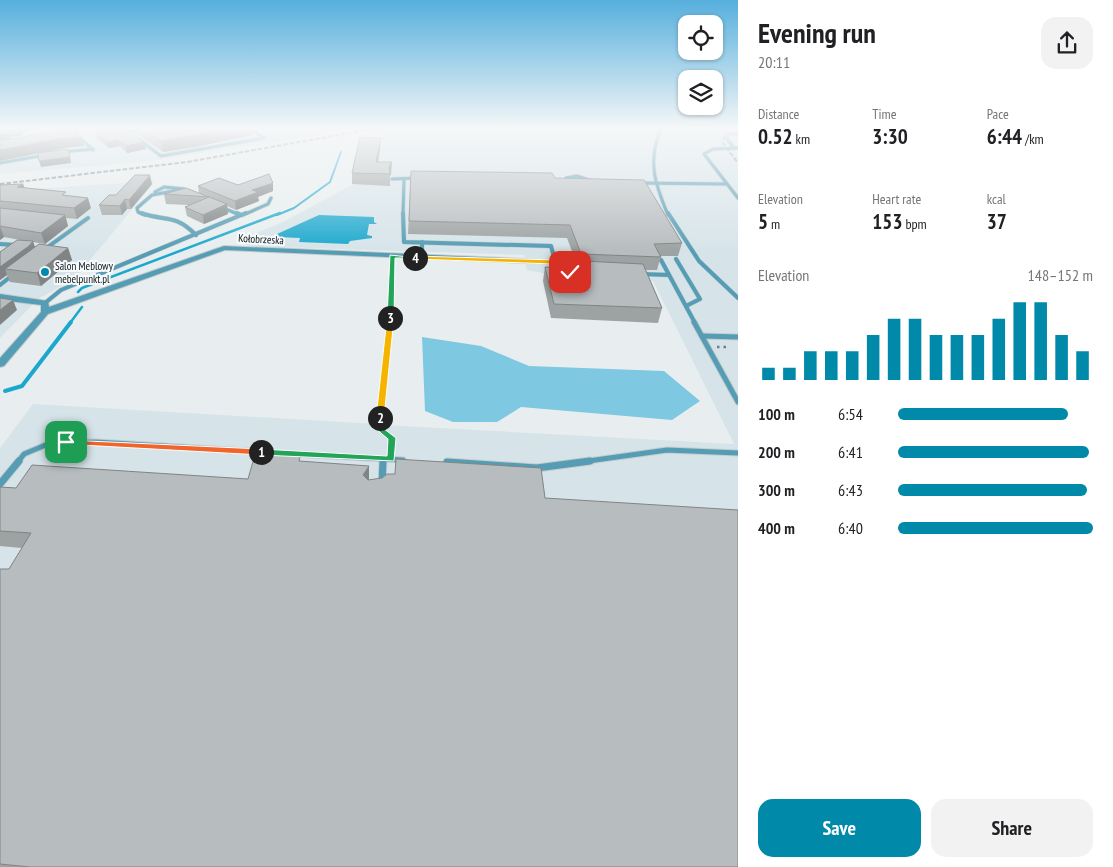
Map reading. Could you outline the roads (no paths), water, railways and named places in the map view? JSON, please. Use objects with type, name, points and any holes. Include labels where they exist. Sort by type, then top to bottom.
[{"type":"street","name":"Kołobrzeska","points":[[0,364],[45,308],[224,248],[392,257],[525,261]]},
{"type":"street","points":[[0,297],[45,308]]},
{"type":"lane","points":[[655,169],[662,204],[694,255],[738,298]]},
{"type":"lane","points":[[715,169],[738,198]]},
{"type":"lane","points":[[558,182],[568,183],[597,183],[580,176],[566,178],[568,183]]},
{"type":"lane","points":[[392,179],[425,178]]},
{"type":"lane","points":[[404,179],[402,234],[404,242],[551,246],[556,262],[563,270],[572,271]]},
{"type":"lane","points":[[634,183],[726,184]]},
{"type":"lane","points":[[190,195],[182,191],[155,192],[146,197],[137,208],[138,212],[145,215],[171,216],[196,235]]},
{"type":"lane","points":[[45,308],[61,290],[241,216],[268,204],[271,198]]},
{"type":"lane","points":[[215,205],[241,216]]},
{"type":"lane","points":[[38,254],[78,223],[88,218]]},
{"type":"lane","points":[[68,222],[78,223]]},
{"type":"lane","points":[[422,242],[422,258]]},
{"type":"lane","points":[[0,244],[18,246]]},
{"type":"lane","points":[[37,248],[46,248]]},
{"type":"lane","points":[[676,259],[700,299],[686,306]]},
{"type":"lane","points":[[661,260],[738,402]]},
{"type":"lane","points":[[525,261],[556,262]]},
{"type":"lane","points":[[0,285],[15,273]]},
{"type":"lane","points":[[631,274],[669,275]]},
{"type":"lane","points":[[702,336],[738,337]]},
{"type":"lane","points":[[0,484],[24,454],[48,444],[96,442],[274,452]]},
{"type":"lane","points":[[440,462],[537,468],[667,450],[738,453]]},
{"type":"lane","points":[[284,453],[410,460]]},
{"type":"lane","points":[[378,490],[381,488],[383,459]]},
{"type":"waterway","points":[[277,215],[294,208],[330,182],[335,169]]},
{"type":"waterway","points":[[78,292],[82,288],[280,213]]},
{"type":"waterway","points":[[70,323],[82,307]]},
{"type":"waterway","points":[[5,391],[22,386],[71,322]]},
{"type":"railway","points":[[0,184],[124,169]]},
{"type":"place","name":"Salon Meblowy mebelpunkt.pl","points":[[45,272]]}]
